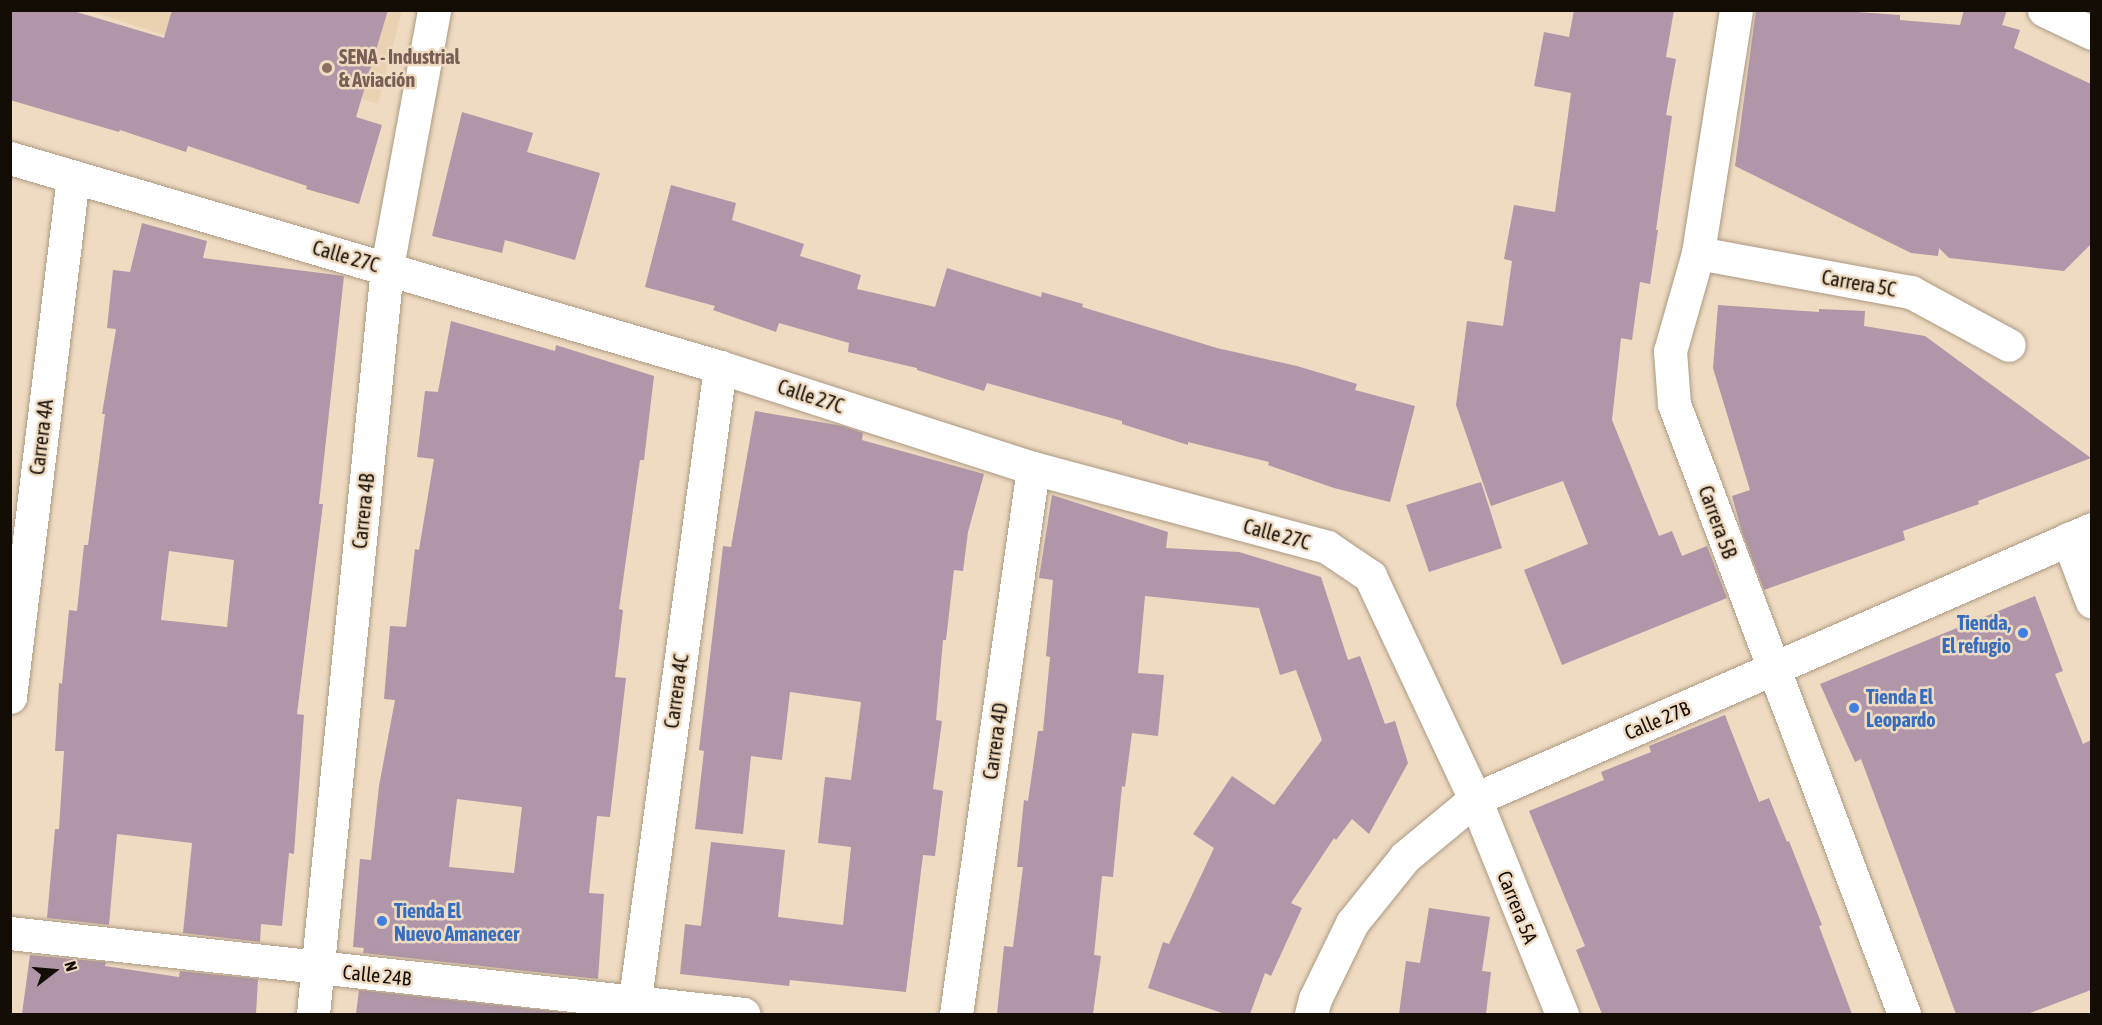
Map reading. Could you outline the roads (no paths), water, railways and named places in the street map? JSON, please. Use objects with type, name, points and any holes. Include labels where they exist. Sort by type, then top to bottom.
[{"type":"street","name":"Carrera 4B","points":[[313,1014],[387,267],[434,10]]},
{"type":"street","name":"Carrera 5B","points":[[1736,10],[1698,254],[1670,351],[1674,404],[1904,1014]]},
{"type":"street","points":[[2044,10],[2091,33]]},
{"type":"street","name":"Calle 27C","points":[[10,158],[387,267],[720,367],[1033,468],[1327,548],[1370,576],[1474,799]]},
{"type":"street","name":"Carrera 4A","points":[[10,698],[73,177]]},
{"type":"street","name":"Carrera 5C","points":[[1698,254],[1911,292],[2009,345]]},
{"type":"street","name":"Carrera 4C","points":[[634,1008],[720,367]]},
{"type":"street","name":"Carrera 4D","points":[[956,1014],[1033,468]]},
{"type":"street","points":[[2080,534],[2091,602]]},
{"type":"street","name":"Calle 27B","points":[[1311,1014],[1315,999],[1352,923],[1405,857],[1474,799],[2080,534]]},
{"type":"street","name":"Carrera 5A","points":[[1474,799],[1562,1014]]},
{"type":"street","name":"Calle 24B","points":[[10,933],[634,1008],[744,1014]]},
{"type":"place","name":"SENA - Industrial & Aviación","points":[[327,68]]},
{"type":"place","name":"Tienda, El refugio","points":[[2023,633]]},
{"type":"place","name":"Tienda El Leopardo","points":[[1854,708]]},
{"type":"place","name":"Tienda El Nuevo Amanecer","points":[[382,921]]}]
